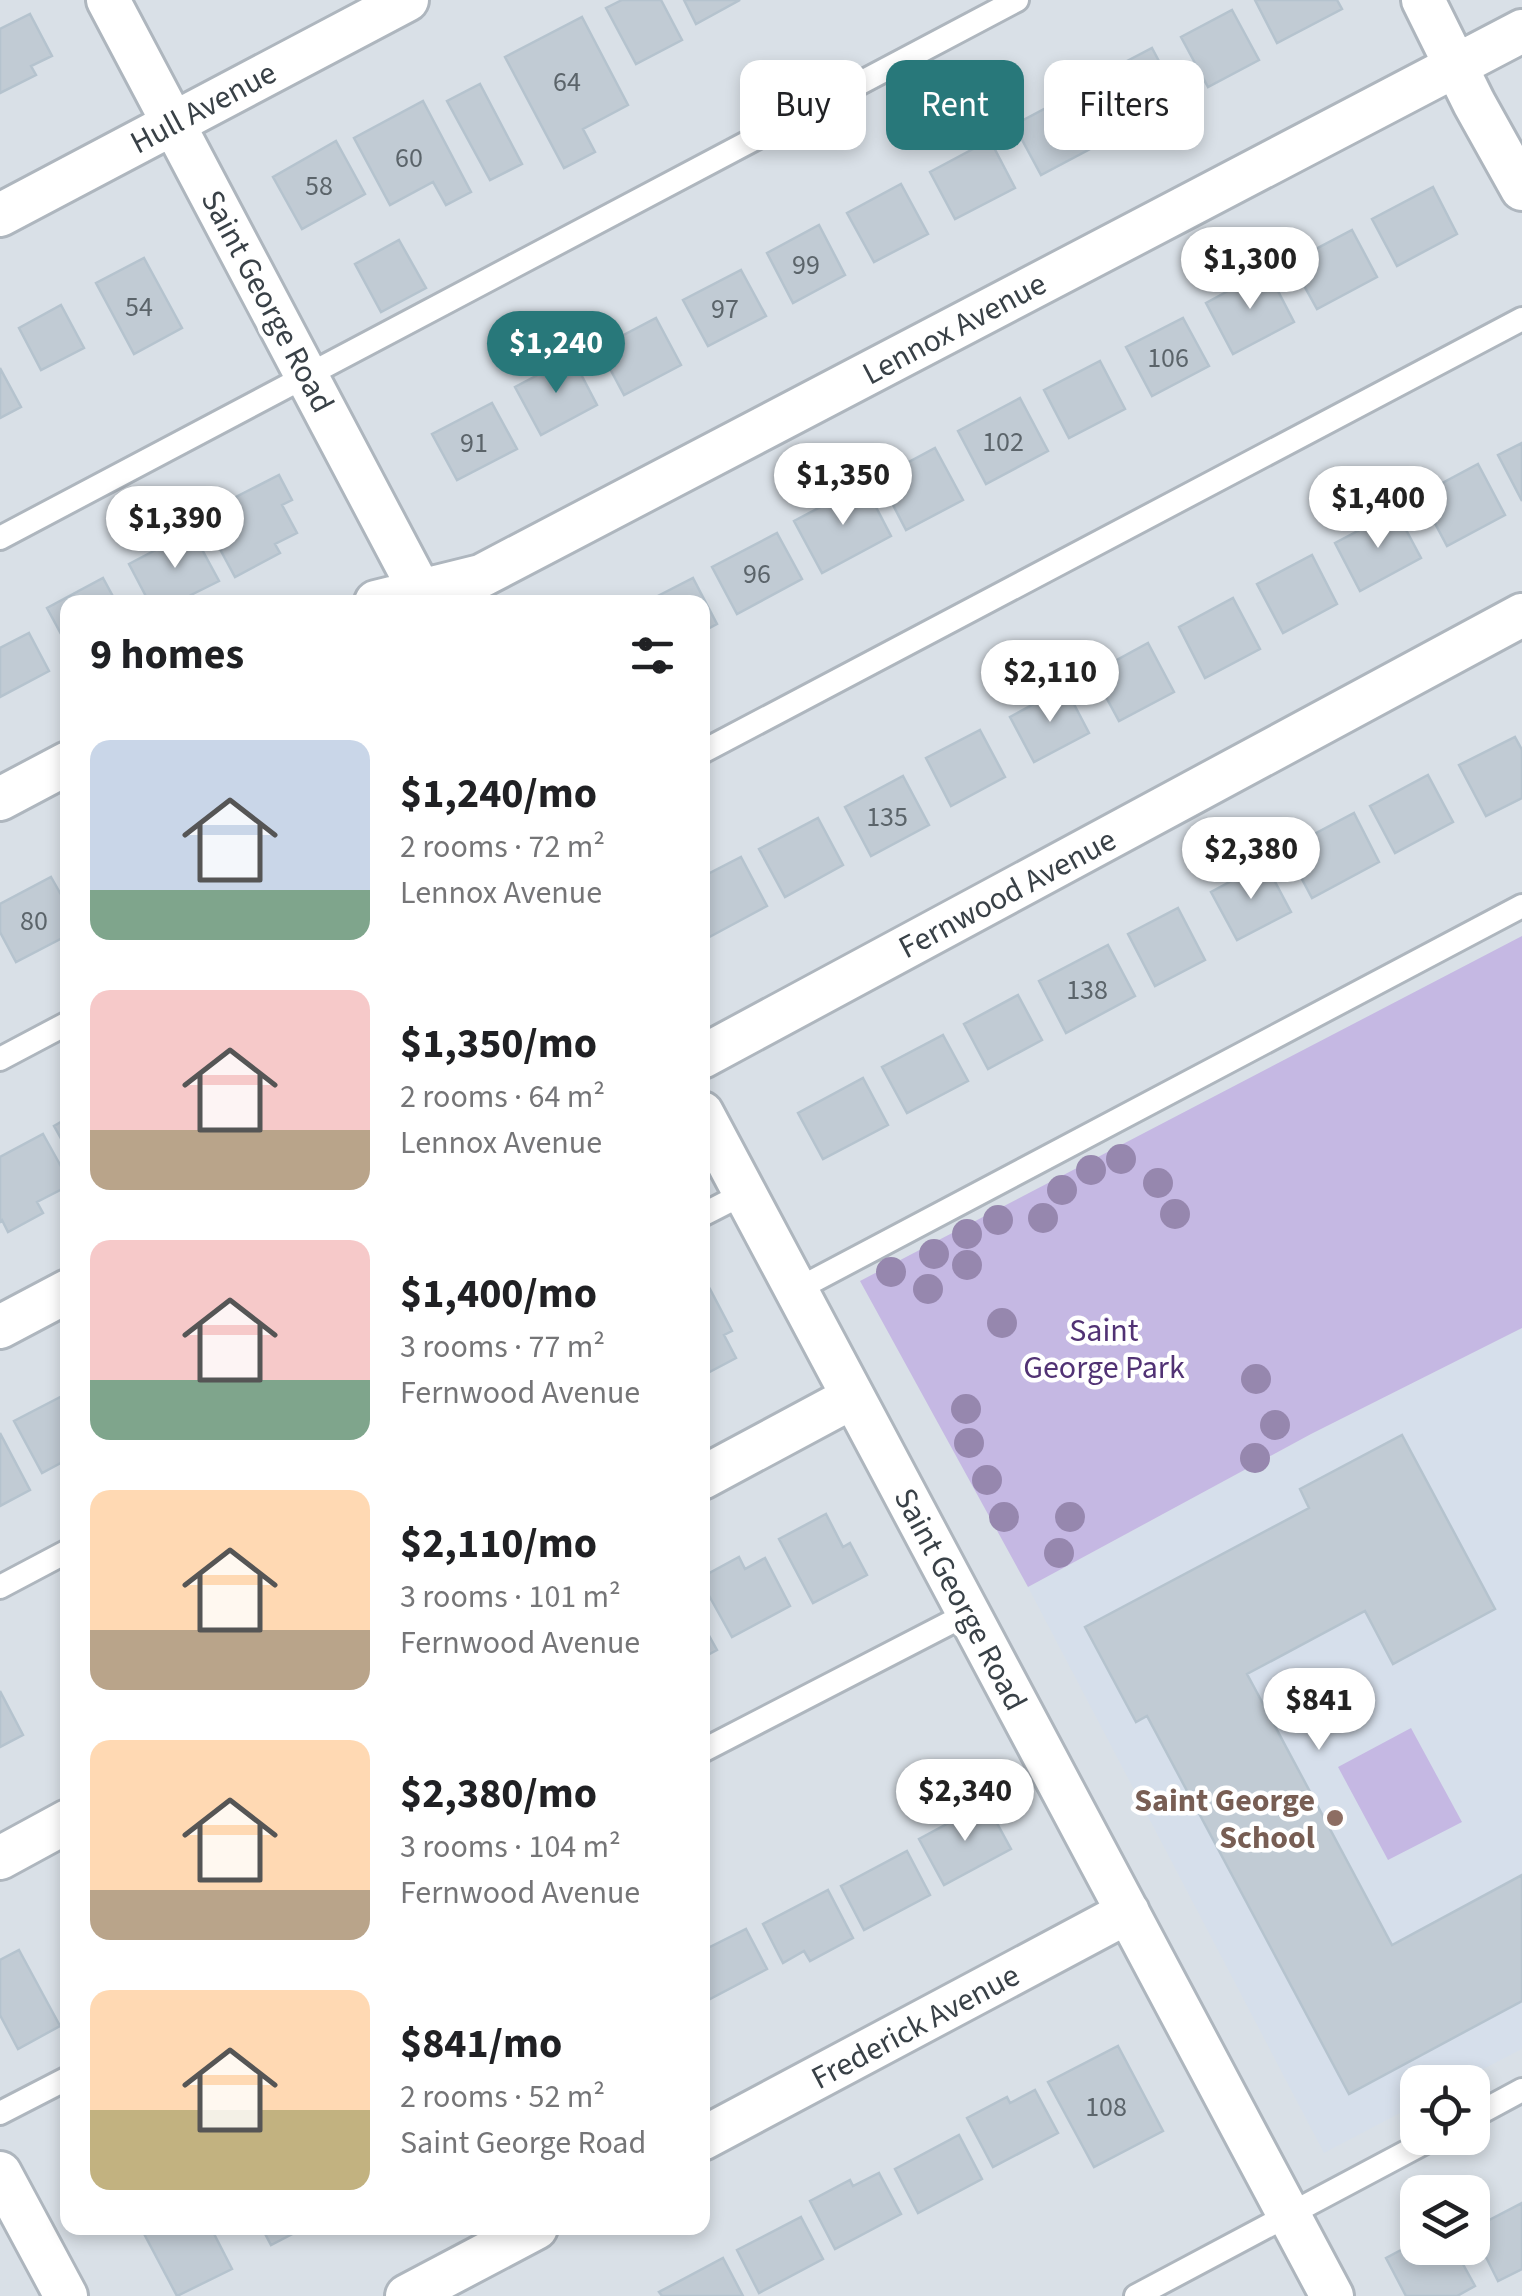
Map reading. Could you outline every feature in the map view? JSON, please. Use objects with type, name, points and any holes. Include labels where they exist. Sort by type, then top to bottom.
[{"type":"street","name":"Saint George Road","points":[[108,0],[422,595]]},
{"type":"street","name":"Hull Avenue","points":[[0,215],[407,0]]},
{"type":"street","points":[[1423,0],[1522,189]]},
{"type":"street","name":"Lennox Avenue","points":[[428,595],[480,576],[1522,30]]},
{"type":"street","name":"Fernwood Avenue","points":[[710,1053],[1522,615]]},
{"type":"street","points":[[0,799],[60,768]]},
{"type":"street","name":"Saint George Road","points":[[710,1128],[1332,2296]]},
{"type":"street","points":[[0,1327],[60,1295]]},
{"type":"street","points":[[710,1474],[852,1397]]},
{"type":"street","points":[[0,1858],[60,1825]]},
{"type":"street","name":"Frederick Avenue","points":[[710,2135],[1128,1912]]},
{"type":"street","points":[[0,2173],[66,2296]]},
{"type":"street","points":[[408,2296],[523,2235]]},
{"type":"lane","points":[[0,538],[1017,0]]},
{"type":"lane","points":[[710,748],[1522,319]]},
{"type":"lane","points":[[796,1290],[1522,906]]},
{"type":"lane","points":[[0,1059],[60,1027]]},
{"type":"lane","points":[[710,1211],[745,1193]]},
{"type":"lane","points":[[0,1587],[60,1555]]},
{"type":"lane","points":[[710,1746],[969,1613]]},
{"type":"lane","points":[[0,2112],[60,2082]]},
{"type":"lane","points":[[1490,2107],[1522,2090]]},
{"type":"lane","points":[[1136,2296],[1402,2155]]},
{"type":"shaded area","points":[[0,0],[1522,0],[1522,2296],[0,2296]]},
{"type":"shaded area","name":"Saint George School","points":[[1522,1328],[1522,2049],[1490,2066],[1400,2065],[1400,2113],[1324,2153],[1028,1587],[1311,1434]]},
{"type":"green space","name":"Saint George Park","points":[[1522,936],[1522,1328],[1311,1434],[1028,1587],[860,1281]]},
{"type":"green space","points":[[1411,1728],[1462,1822],[1388,1860],[1338,1767]]},
{"type":"building","points":[[622,0],[661,0],[682,40],[636,64],[606,8]]},
{"type":"building","points":[[684,0],[740,0],[696,24]]},
{"type":"building","points":[[1255,0],[1337,0],[1342,9],[1277,43]]},
{"type":"building","points":[[1232,10],[1259,60],[1208,87],[1204,60],[1193,60],[1181,37]]},
{"type":"building","points":[[30,14],[52,56],[31,66],[36,75],[0,93],[0,29]]},
{"type":"building","points":[[582,17],[628,105],[583,129],[595,152],[564,168],[505,57]]},
{"type":"building","points":[[1152,48],[1158,60],[1129,60]]},
{"type":"building","points":[[480,84],[522,164],[490,180],[447,101]]},
{"type":"building","points":[[423,101],[471,192],[446,205],[433,182],[390,205],[354,138]]},
{"type":"building","points":[[1044,109],[1044,150],[1088,150],[1041,175],[1024,144],[1024,120]]},
{"type":"building","points":[[336,141],[365,194],[302,229],[273,177]]},
{"type":"building","points":[[971,150],[995,150],[1015,188],[955,219],[930,172]]},
{"type":"building","points":[[901,184],[928,234],[874,262],[847,213]]},
{"type":"building","points":[[1433,187],[1457,234],[1397,266],[1372,219]]},
{"type":"building","points":[[819,225],[845,275],[793,303],[767,253]]},
{"type":"building","points":[[1352,230],[1377,277],[1317,309],[1291,262]]},
{"type":"building","points":[[399,240],[426,288],[381,312],[355,264]]},
{"type":"building","points":[[144,258],[182,328],[134,354],[96,283]]},
{"type":"building","points":[[741,270],[766,316],[708,346],[683,300]]},
{"type":"building","points":[[1267,270],[1294,322],[1233,354],[1206,303]]},
{"type":"building","points":[[61,305],[84,348],[41,370],[19,328]]},
{"type":"building","points":[[656,318],[681,365],[624,395],[599,348]]},
{"type":"building","points":[[1183,318],[1209,366],[1152,396],[1126,347]]},
{"type":"building","points":[[572,357],[597,405],[541,435],[515,387]]},
{"type":"building","points":[[1100,361],[1125,409],[1069,438],[1044,390]]},
{"type":"building","points":[[0,368],[21,407],[0,418]]},
{"type":"building","points":[[1020,398],[1048,451],[986,484],[958,431]]},
{"type":"building","points":[[492,403],[517,449],[457,480],[432,434]]},
{"type":"building","points":[[1522,443],[1522,501],[1498,455]]},
{"type":"building","points":[[935,448],[963,500],[906,530],[879,478]]},
{"type":"building","points":[[1478,464],[1505,515],[1447,546],[1420,495]]},
{"type":"building","points":[[279,475],[292,500],[282,505],[297,533],[275,544],[280,553],[235,577],[206,523],[230,510],[226,502]]},
{"type":"building","points":[[864,484],[891,536],[822,573],[794,521]]},
{"type":"building","points":[[1396,511],[1421,558],[1360,591],[1335,543]]},
{"type":"building","points":[[192,531],[219,581],[191,595],[145,595],[129,564]]},
{"type":"building","points":[[777,533],[802,579],[737,614],[712,567]]},
{"type":"building","points":[[1312,555],[1337,604],[1283,633],[1257,584]]},
{"type":"building","points":[[103,578],[112,595],[71,595]]},
{"type":"building","points":[[693,578],[702,595],[660,595]]},
{"type":"building","points":[[1233,598],[1260,649],[1205,678],[1179,627]]},
{"type":"building","points":[[60,601],[60,632],[47,608]]},
{"type":"building","points":[[29,633],[49,671],[0,697],[0,648]]},
{"type":"building","points":[[1148,643],[1174,692],[1119,721],[1093,673]]},
{"type":"building","points":[[1065,687],[1089,733],[1034,762],[1010,717]]},
{"type":"building","points":[[980,730],[1005,777],[951,806],[926,758]]},
{"type":"building","points":[[1515,737],[1522,750],[1522,798],[1486,816],[1459,765]]},
{"type":"building","points":[[1428,775],[1453,822],[1395,853],[1370,806]]},
{"type":"building","points":[[903,776],[929,825],[871,856],[845,807]]},
{"type":"building","points":[[1354,813],[1379,862],[1312,898],[1286,849]]},
{"type":"building","points":[[818,818],[843,865],[785,897],[759,849]]},
{"type":"building","points":[[741,857],[767,906],[710,937],[710,873]]},
{"type":"building","points":[[1265,863],[1291,912],[1237,940],[1211,892]]},
{"type":"building","points":[[51,877],[60,893],[60,939],[16,962],[0,932],[0,904]]},
{"type":"building","points":[[1178,908],[1205,960],[1155,986],[1128,934]]},
{"type":"building","points":[[1108,945],[1135,996],[1066,1033],[1039,981]]},
{"type":"building","points":[[1018,995],[1042,1040],[988,1069],[964,1024]]},
{"type":"building","points":[[943,1035],[968,1081],[907,1113],[882,1067]]},
{"type":"building","points":[[863,1078],[888,1125],[823,1159],[798,1113]]},
{"type":"building","points":[[43,1134],[60,1165],[60,1190],[37,1202],[43,1213],[8,1232],[0,1222],[0,1157]]},
{"type":"building","points":[[710,1289],[732,1331],[724,1335],[736,1358],[710,1372]]},
{"type":"building","points":[[60,1397],[60,1463],[42,1473],[14,1421]]},
{"type":"building","points":[[0,1433],[30,1490],[0,1506]]},
{"type":"building","points":[[1402,1435],[1495,1609],[1393,1664],[1365,1611],[1247,1674],[1392,1945],[1522,1875],[1522,2001],[1349,2094],[1147,1716],[1136,1722],[1085,1627],[1309,1508],[1300,1489]]},
{"type":"building","points":[[826,1514],[843,1547],[850,1543],[867,1575],[813,1603],[779,1539]]},
{"type":"building","points":[[739,1557],[745,1569],[765,1558],[790,1606],[732,1637],[710,1597],[710,1573]]},
{"type":"building","points":[[0,1691],[23,1735],[0,1747]]},
{"type":"building","points":[[986,1803],[1011,1849],[944,1885],[919,1839]]},
{"type":"building","points":[[907,1851],[930,1895],[864,1930],[841,1886]]},
{"type":"building","points":[[828,1890],[853,1938],[810,1961],[804,1951],[783,1963],[763,1924]]},
{"type":"building","points":[[746,1929],[767,1969],[710,1999],[710,1947]]},
{"type":"building","points":[[19,1950],[60,2026],[18,2049],[0,2015],[0,1960]]},
{"type":"building","points":[[1118,2046],[1163,2131],[1094,2167],[1048,2082]]},
{"type":"building","points":[[1035,2090],[1058,2133],[993,2167],[967,2118],[1007,2097],[1010,2103]]},
{"type":"building","points":[[959,2135],[982,2179],[918,2213],[895,2169]]},
{"type":"building","points":[[879,2173],[901,2214],[835,2249],[810,2201],[850,2180],[853,2186]]},
{"type":"building","points":[[1522,2203],[1522,2269],[1498,2281],[1490,2265],[1490,2220]]},
{"type":"building","points":[[801,2217],[823,2259],[759,2293],[737,2250]]},
{"type":"building","points":[[145,2235],[215,2235],[232,2269],[177,2296]]},
{"type":"building","points":[[266,2235],[290,2235],[271,2245]]},
{"type":"building","points":[[1400,2251],[1400,2265],[1463,2265],[1475,2286],[1457,2296],[1406,2296],[1386,2258]]},
{"type":"building","points":[[723,2258],[743,2296],[662,2296],[659,2292]]},
{"type":"place","name":"Saint George School","points":[[1335,1818]]}]
